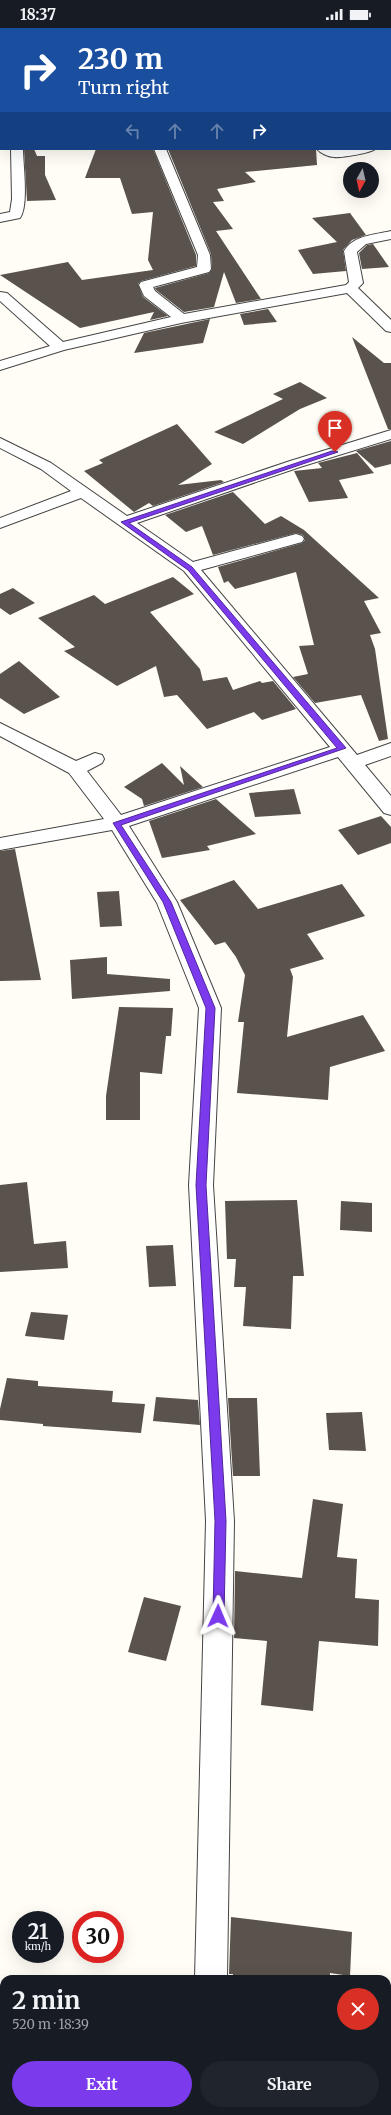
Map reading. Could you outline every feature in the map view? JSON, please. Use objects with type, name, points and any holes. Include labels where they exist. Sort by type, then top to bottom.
[{"type":"street","points":[[0,218],[16,215],[18,199],[11,150]]},
{"type":"street","points":[[160,150],[204,255],[204,268],[146,285],[149,293],[181,319]]},
{"type":"street","points":[[325,150],[335,154],[363,150]]},
{"type":"street","points":[[0,366],[60,347],[181,319],[350,288],[356,283],[350,251],[362,241],[391,235]]},
{"type":"street","points":[[350,288],[391,328]]},
{"type":"street","points":[[2,296],[60,347]]},
{"type":"street","points":[[124,522],[295,464],[391,434]]},
{"type":"street","points":[[0,442],[46,466],[190,568],[348,756],[391,810]]},
{"type":"street","points":[[0,523],[82,492]]},
{"type":"street","points":[[190,568],[296,538]]},
{"type":"street","points":[[0,729],[85,764],[117,823],[167,902],[210,1008],[201,1185],[220,1521],[211,1975]]},
{"type":"street","points":[[0,844],[117,823],[348,756],[391,750]]},
{"type":"building","points":[[24,150],[34,150],[37,156],[45,156],[45,175],[56,200],[27,201]]},
{"type":"building","points":[[96,150],[153,150],[196,255],[196,266],[141,281],[138,284],[143,297],[168,316],[150,320],[154,312],[80,328],[0,275],[68,262],[82,280],[153,270],[148,260],[153,212],[132,214],[120,178],[85,178]]},
{"type":"building","points":[[168,150],[316,150],[317,165],[245,172],[256,182],[217,189],[224,201],[213,202],[233,229],[216,231],[261,299],[236,303],[224,272],[214,307],[184,312],[156,290],[155,288],[209,273],[212,269],[211,254]]},
{"type":"building","points":[[350,213],[366,235],[352,240],[343,250],[346,271],[313,274],[298,250],[337,242],[312,218]]},
{"type":"building","points":[[373,244],[389,267],[362,269],[359,253],[367,245]]},
{"type":"building","points":[[268,309],[277,322],[244,325],[240,314]]},
{"type":"building","points":[[210,319],[203,343],[134,353],[144,333]]},
{"type":"building","points":[[352,337],[384,363],[391,363],[391,429],[388,429]]},
{"type":"building","points":[[300,382],[327,398],[300,409],[243,444],[214,432],[283,399],[273,394]]},
{"type":"building","points":[[177,424],[212,464],[178,485],[221,480],[224,482],[153,506],[149,503],[134,512],[84,471],[103,463],[99,460]]},
{"type":"building","points":[[391,441],[391,464],[375,468],[356,451]]},
{"type":"building","points":[[357,453],[374,473],[339,480],[348,498],[309,502],[294,471],[322,468],[318,463]]},
{"type":"building","points":[[233,492],[265,524],[281,516],[304,530],[379,598],[364,601],[381,633],[370,635],[375,649],[388,739],[379,741],[361,695],[315,703],[293,677],[308,674],[299,646],[314,645],[296,572],[235,589],[228,581],[224,583],[218,567],[302,543],[305,540],[303,535],[296,533],[213,555],[202,526],[186,532],[165,515]]},
{"type":"building","points":[[173,577],[194,594],[150,612],[200,669],[203,681],[227,677],[233,690],[260,681],[262,683],[273,681],[296,709],[262,720],[254,712],[207,729],[177,695],[164,697],[156,666],[117,686],[64,651],[75,647],[38,618],[94,595],[105,604]]},
{"type":"building","points":[[13,588],[35,603],[10,615],[0,608],[0,594]]},
{"type":"building","points":[[19,661],[60,697],[24,714],[0,698],[0,674]]},
{"type":"building","points":[[162,763],[184,785],[180,766],[203,787],[144,806],[142,799],[124,787]]},
{"type":"building","points":[[294,789],[301,814],[255,817],[249,793]]},
{"type":"building","points":[[216,799],[256,834],[207,846],[210,850],[162,858],[149,821]]},
{"type":"building","points":[[381,816],[391,827],[391,843],[358,855],[338,830]]},
{"type":"building","points":[[15,849],[41,980],[0,981],[0,851]]},
{"type":"building","points":[[234,880],[258,909],[342,884],[365,916],[307,934],[324,959],[290,969],[293,977],[287,1037],[363,1015],[385,1051],[330,1067],[328,1100],[237,1093],[244,1022],[238,1022],[245,975],[236,957],[225,942],[215,945],[180,900]]},
{"type":"building","points":[[119,891],[122,926],[100,927],[97,892]]},
{"type":"building","points":[[107,957],[107,974],[170,979],[170,991],[72,999],[70,960]]},
{"type":"building","points":[[119,1007],[173,1008],[171,1036],[166,1036],[162,1074],[140,1072],[140,1120],[106,1120],[106,1096]]},
{"type":"building","points":[[27,1182],[34,1244],[66,1241],[68,1268],[0,1272],[0,1185]]},
{"type":"building","points":[[297,1200],[304,1276],[293,1276],[291,1329],[243,1326],[246,1287],[234,1287],[236,1259],[227,1259],[225,1201]]},
{"type":"building","points":[[341,1201],[372,1203],[372,1232],[340,1230]]},
{"type":"building","points":[[173,1245],[176,1286],[149,1287],[146,1246]]},
{"type":"building","points":[[31,1312],[68,1315],[64,1340],[25,1336]]},
{"type":"building","points":[[7,1378],[38,1381],[38,1386],[113,1391],[112,1402],[145,1404],[141,1433],[43,1426],[43,1424],[0,1420],[0,1409]]},
{"type":"building","points":[[156,1397],[198,1400],[200,1425],[153,1421]]},
{"type":"building","points":[[228,1398],[257,1398],[260,1476],[233,1476]]},
{"type":"building","points":[[362,1412],[366,1451],[329,1450],[326,1413]]},
{"type":"building","points":[[313,1499],[343,1504],[337,1557],[357,1559],[355,1598],[379,1600],[378,1646],[319,1641],[313,1711],[261,1705],[267,1641],[234,1638],[235,1571],[302,1578]]},
{"type":"building","points":[[144,1597],[181,1606],[166,1661],[128,1652]]},
{"type":"building","points":[[231,1917],[352,1932],[350,1975],[330,1973],[330,1975],[229,1974]]},
{"type":"route","points":[[218,1616],[220,1521],[201,1185],[210,1008],[167,902],[117,823],[342,748],[190,568],[124,522],[295,464],[335,452]]}]
